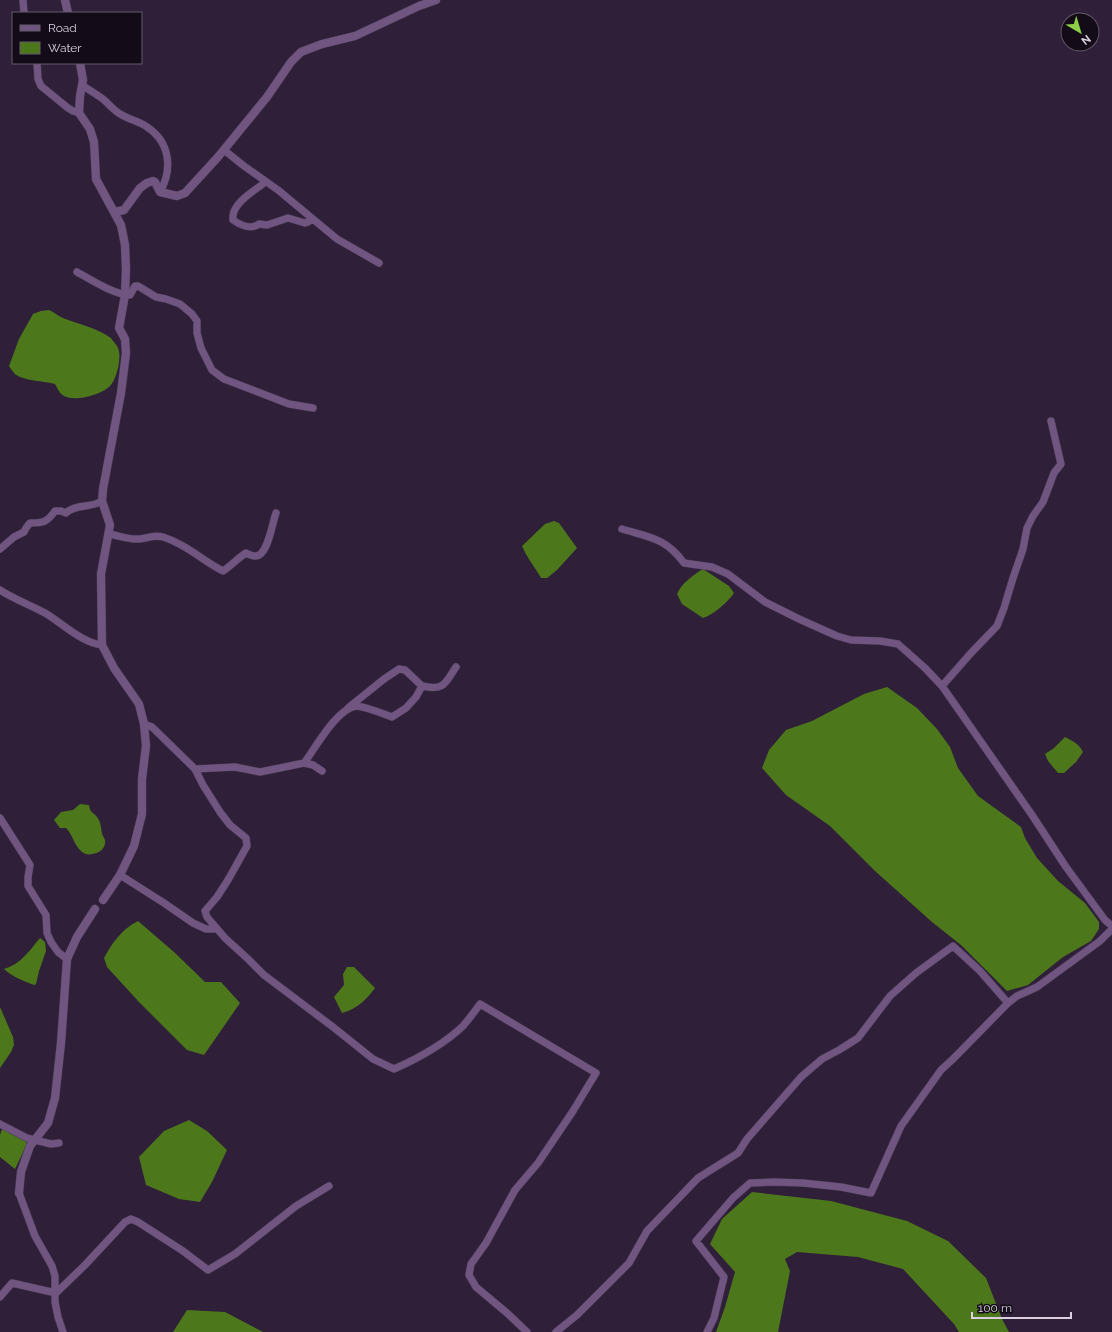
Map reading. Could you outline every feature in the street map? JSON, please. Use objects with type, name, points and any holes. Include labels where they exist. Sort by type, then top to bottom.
[{"type":"street","points":[[23,0],[24,12]]},
{"type":"street","points":[[65,0],[68,12]]},
{"type":"street","points":[[160,192],[177,196],[185,193],[224,150],[267,97],[291,62],[301,52],[322,44],[355,36],[419,6],[436,0]]},
{"type":"street","points":[[37,64],[38,80],[41,86],[68,108],[73,111],[80,112]]},
{"type":"street","points":[[80,64],[83,80],[80,112],[90,129],[94,142],[96,179],[122,225],[126,270],[125,295],[119,328],[124,339],[126,353],[121,392],[102,501],[110,525],[101,574],[102,645],[114,668],[139,704],[144,724],[146,746],[142,779],[142,814],[134,846],[120,875],[103,900]]},
{"type":"street","points":[[82,85],[99,96],[121,115],[135,120],[156,133],[164,144],[169,159],[164,184],[160,192]]},
{"type":"street","points":[[224,150],[337,239],[379,263]]},
{"type":"street","points":[[265,181],[263,185],[247,195],[236,206],[232,215],[232,220],[240,225],[249,227],[257,226],[259,224],[267,225],[288,218],[305,223],[312,219]]},
{"type":"street","points":[[115,212],[124,210],[140,188],[147,183],[155,182],[160,192]]},
{"type":"street","points":[[77,272],[99,284],[125,295],[130,296],[135,286],[138,286],[156,297],[180,304],[192,314],[197,321],[197,333],[201,348],[212,370],[224,379],[289,404],[314,408]]},
{"type":"street","points":[[942,686],[971,652],[997,626],[1023,548],[1027,528],[1043,502],[1054,473],[1061,464],[1051,421]]},
{"type":"street","points":[[0,548],[14,537],[24,532],[30,523],[41,523],[48,520],[55,511],[66,513],[69,510],[98,504],[102,501]]},
{"type":"street","points":[[108,534],[140,539],[153,536],[162,537],[189,549],[223,571],[246,553],[255,556],[259,555],[266,549],[276,513]]},
{"type":"street","points":[[622,529],[654,538],[665,543],[678,554],[684,563],[712,567],[728,574],[765,602],[838,636],[851,640],[898,644],[925,668],[942,686],[1032,814],[1066,867],[1101,914],[1112,926]]},
{"type":"street","points":[[0,590],[44,613],[85,640],[102,645]]},
{"type":"street","points":[[304,763],[328,728],[344,712],[399,669],[405,670],[422,686],[432,688],[446,684],[456,667]]},
{"type":"street","points":[[344,712],[356,706],[392,717],[406,708],[422,686]]},
{"type":"street","points":[[144,724],[152,728],[195,769],[220,812],[230,825],[246,838],[247,846],[228,880],[217,897],[205,911],[207,917],[216,929],[264,975],[373,1059],[394,1068],[416,1059],[444,1042],[463,1026],[480,1004],[596,1073],[573,1112],[538,1163],[515,1190],[486,1244],[472,1264],[469,1275],[476,1287],[527,1332]]},
{"type":"street","points":[[195,769],[235,767],[260,772],[304,763],[313,765],[322,771]]},
{"type":"street","points":[[0,818],[30,865],[28,886],[46,915],[48,933],[51,942],[58,952],[68,959]]},
{"type":"street","points":[[120,875],[193,923],[206,929],[216,929]]},
{"type":"street","points":[[63,1332],[55,1302],[55,1276],[52,1266],[35,1236],[19,1193],[21,1172],[30,1146],[48,1123],[55,1098],[68,959],[77,937],[95,909]]},
{"type":"street","points":[[707,1332],[714,1318],[724,1277],[696,1242],[733,1198],[750,1183],[774,1182],[841,1187],[870,1193],[901,1126],[927,1092],[941,1070],[1008,1003],[1017,996],[1043,983],[1100,941],[1112,929]]},
{"type":"street","points":[[556,1332],[577,1314],[629,1263],[647,1231],[698,1178],[738,1153],[748,1139],[801,1077],[822,1059],[858,1038],[890,996],[916,973],[953,946],[980,971],[1008,1003]]},
{"type":"street","points":[[0,1124],[27,1138],[51,1144],[59,1143]]},
{"type":"street","points":[[56,1293],[85,1265],[125,1222],[131,1219],[182,1251],[208,1270],[235,1254],[296,1206],[329,1186]]},
{"type":"street","points":[[0,1297],[12,1283],[56,1293]]},
{"type":"water","points":[[49,310],[63,318],[100,332],[111,338],[116,344],[119,352],[118,368],[113,383],[110,386],[95,395],[81,398],[69,398],[61,394],[55,384],[23,378],[15,374],[9,366],[19,339],[33,314]]},
{"type":"water","points":[[554,521],[559,523],[577,548],[557,570],[547,578],[541,578],[522,546],[545,524]]},
{"type":"water","points":[[703,569],[729,586],[734,593],[720,607],[703,618],[682,604],[677,594],[688,580]]},
{"type":"water","points":[[887,687],[917,708],[937,729],[950,747],[958,768],[978,796],[1021,827],[1025,838],[1037,858],[1058,881],[1085,903],[1099,922],[1099,929],[1091,941],[1063,957],[1028,985],[1007,991],[961,945],[932,922],[875,871],[830,826],[786,795],[762,768],[769,750],[786,730],[812,721],[864,694]]},
{"type":"water","points":[[1065,737],[1078,745],[1083,752],[1076,762],[1064,773],[1058,773],[1048,761],[1045,754],[1054,748]]},
{"type":"water","points":[[80,804],[89,805],[89,808],[100,823],[105,845],[102,850],[95,853],[85,854],[82,852],[66,828],[60,828],[54,820],[61,812],[73,810]]},
{"type":"water","points":[[138,921],[174,952],[205,982],[221,982],[240,1003],[204,1055],[187,1050],[139,1002],[107,967],[104,958],[110,947],[122,932]]},
{"type":"water","points":[[40,938],[45,942],[46,951],[36,984],[34,985],[18,978],[4,969],[20,960]]},
{"type":"water","points":[[347,967],[354,967],[375,988],[361,1003],[342,1013],[334,997],[344,985],[343,974]]},
{"type":"water","points":[[0,1007],[13,1037],[14,1045],[0,1068]]},
{"type":"water","points":[[189,1120],[207,1131],[227,1150],[212,1182],[200,1202],[179,1199],[146,1185],[139,1157],[164,1131]]},
{"type":"water","points":[[2,1129],[7,1130],[26,1141],[27,1144],[15,1169],[0,1157],[0,1135]]},
{"type":"water","points":[[752,1192],[831,1201],[907,1221],[948,1241],[986,1278],[1002,1319],[1009,1332],[959,1332],[954,1324],[903,1269],[858,1257],[797,1252],[785,1259],[790,1271],[778,1332],[716,1332],[735,1272],[710,1244],[722,1219]]},
{"type":"water","points":[[187,1310],[225,1312],[263,1332],[173,1332]]}]
